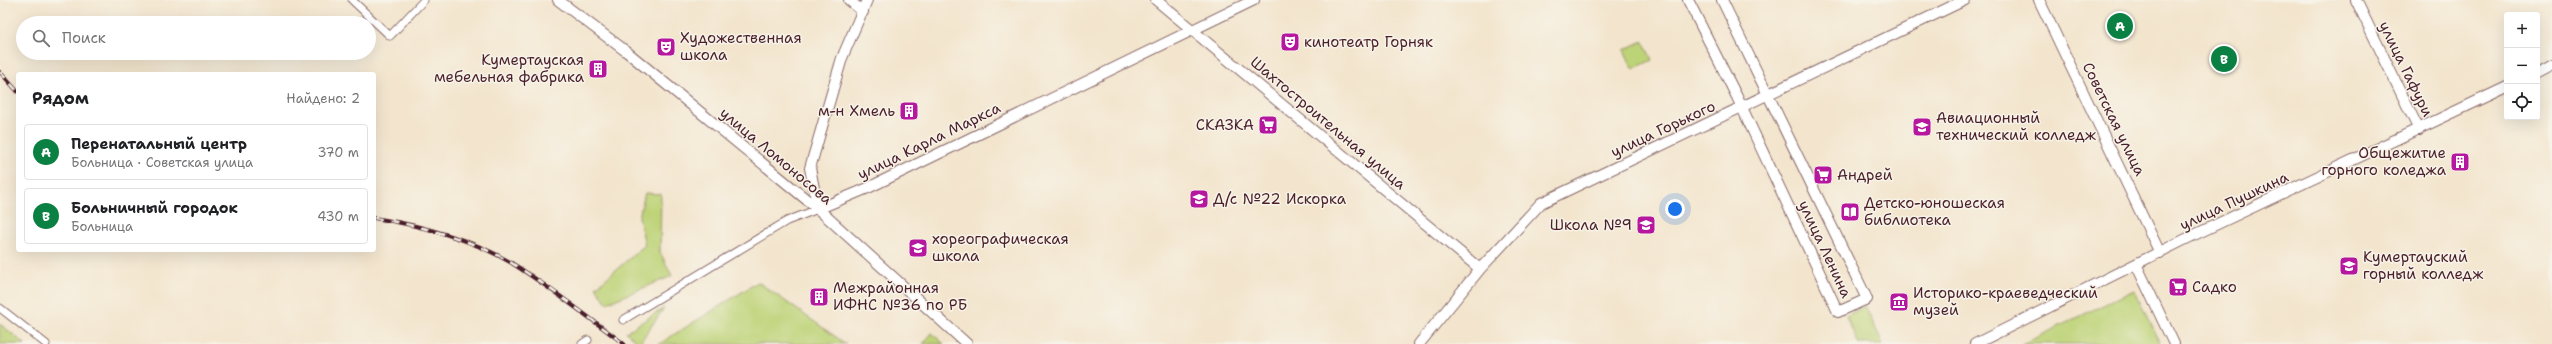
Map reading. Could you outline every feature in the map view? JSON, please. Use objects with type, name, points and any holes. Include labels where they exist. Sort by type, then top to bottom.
[{"type":"main road","name":"улица Ломоносова","points":[[558,0],[626,52],[818,209],[967,344]]},
{"type":"main road","points":[[849,0],[863,12]]},
{"type":"main road","points":[[818,209],[810,168],[842,58],[867,0]]},
{"type":"main road","name":"Шахтостроительная улица","points":[[1156,0],[1480,269]]},
{"type":"main road","name":"улица Карла Маркса","points":[[818,209],[868,188],[1254,0]]},
{"type":"main road","name":"улица Ленина","points":[[1688,0],[1742,107],[1838,312],[1867,299],[1722,0]]},
{"type":"main road","name":"улица Горького","points":[[1419,344],[1480,269],[1541,203],[1965,0]]},
{"type":"main road","name":"Советская улица","points":[[2039,0],[2160,253]]},
{"type":"main road","name":"улица Гафури","points":[[2356,0],[2419,130]]},
{"type":"main road","points":[[2540,72],[2552,66]]},
{"type":"main road","name":"улица Пушкина","points":[[1975,344],[2136,264],[2504,88]]},
{"type":"main road","points":[[2136,264],[2174,344]]},
{"type":"street","points":[[352,0],[369,16]]},
{"type":"street","points":[[376,23],[390,36],[424,0]]},
{"type":"street","name":"улица Карла Маркса","points":[[623,320],[787,221],[818,209]]},
{"type":"street","points":[[0,308],[46,344]]},
{"type":"green space","points":[[1643,41],[1652,60],[1633,69],[1624,50]]},
{"type":"green space","points":[[645,193],[661,194],[660,252],[672,276],[607,303],[596,287],[645,245],[639,217]]},
{"type":"green space","points":[[758,282],[846,344],[659,344]]},
{"type":"green space","points":[[2134,290],[2160,344],[2023,344]]},
{"type":"green space","points":[[1865,306],[1883,344],[1859,344],[1846,316]]},
{"type":"green space","points":[[664,308],[639,344],[626,332]]},
{"type":"green space","points":[[0,324],[25,344],[0,344]]},
{"type":"green space","points":[[932,333],[944,344],[923,344]]},
{"type":"railway","points":[[0,72],[16,90]]},
{"type":"railway","points":[[376,218],[444,234],[479,246],[495,254],[539,281],[624,344]]},
{"type":"place","name":"Перенатальный центр","points":[[2120,26]]},
{"type":"place","name":"кинотеатр Горняк","points":[[1290,42]]},
{"type":"place","name":"Художественная школа","points":[[666,47]]},
{"type":"place","name":"Больничный городок","points":[[2224,59]]},
{"type":"place","name":"Кумертауская мебельная фабрика","points":[[598,69]]},
{"type":"place","name":"м-н Хмель","points":[[909,111]]},
{"type":"place","name":"СКАЗКА","points":[[1268,125]]},
{"type":"place","name":"Авиационный технический колледж","points":[[1922,127]]},
{"type":"place","name":"Общежитие горного коледжа","points":[[2460,162]]},
{"type":"place","name":"Андрей","points":[[1823,175]]},
{"type":"place","name":"Д/с №22 Искорка","points":[[1199,199]]},
{"type":"place","name":"Детско-юношеская библиотека","points":[[1850,212]]},
{"type":"place","name":"Школа №9","points":[[1646,225]]},
{"type":"place","name":"хореографическая школа","points":[[918,248]]},
{"type":"place","name":"Кумертауский горный колледж","points":[[2349,266]]},
{"type":"place","name":"Садко","points":[[2178,287]]},
{"type":"place","name":"Межрайонная ИФНС №36 по РБ","points":[[819,297]]},
{"type":"place","name":"Историко-краеведческий музей","points":[[1899,302]]}]
